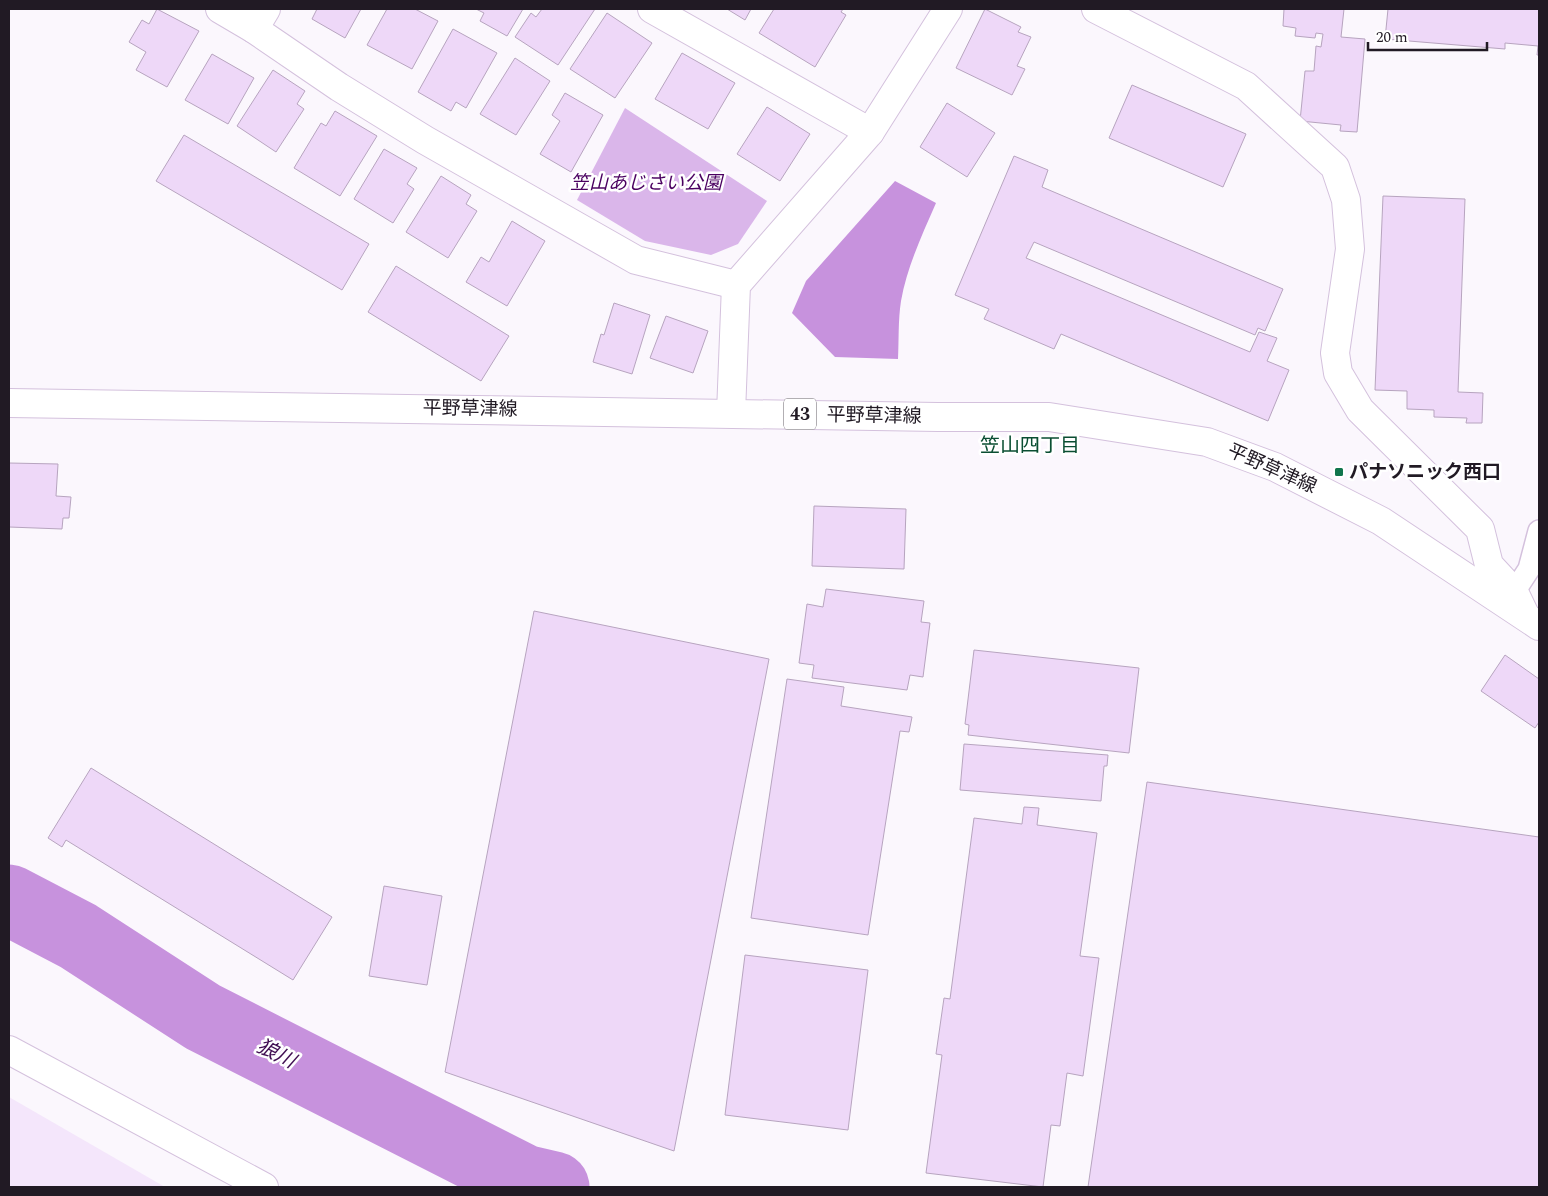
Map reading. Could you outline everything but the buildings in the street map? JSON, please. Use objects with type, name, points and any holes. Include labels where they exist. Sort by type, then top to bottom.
[{"type":"street","points":[[220,9],[260,19],[339,87],[425,140],[636,260],[736,285]]},
{"type":"street","points":[[652,9],[870,132]]},
{"type":"street","points":[[730,413],[736,285],[870,132],[948,9]]},
{"type":"street","points":[[1096,9],[1246,86],[1335,166],[1346,200],[1350,248],[1335,353],[1338,373],[1360,410],[1480,529],[1489,565],[1526,611]]},
{"type":"street","name":"平野草津線","points":[[9,403],[730,413],[938,418],[1049,417],[1207,442],[1275,467],[1381,521],[1526,611]]},
{"type":"street","points":[[9,1050],[264,1187]]},
{"type":"lane","points":[[1526,611],[1529,569],[1539,531]]},
{"type":"shaded area","points":[[895,181],[936,203],[916,251],[904,288],[899,315],[898,359],[835,357],[792,313],[806,281]]},
{"type":"shaded area","points":[[9,1097],[165,1187],[9,1187]]},
{"type":"green space","name":"笠山あじさい公園","points":[[625,108],[767,201],[738,244],[711,255],[645,241],[577,200]]},
{"type":"waterway","name":"狼川","points":[[9,900],[78,936],[203,1017],[524,1180],[554,1187]]},
{"type":"place","name":"パナソニック西口","points":[[1339,472]]},
{"type":"district","name":"笠山四丁目","points":[[1030,446]]}]
